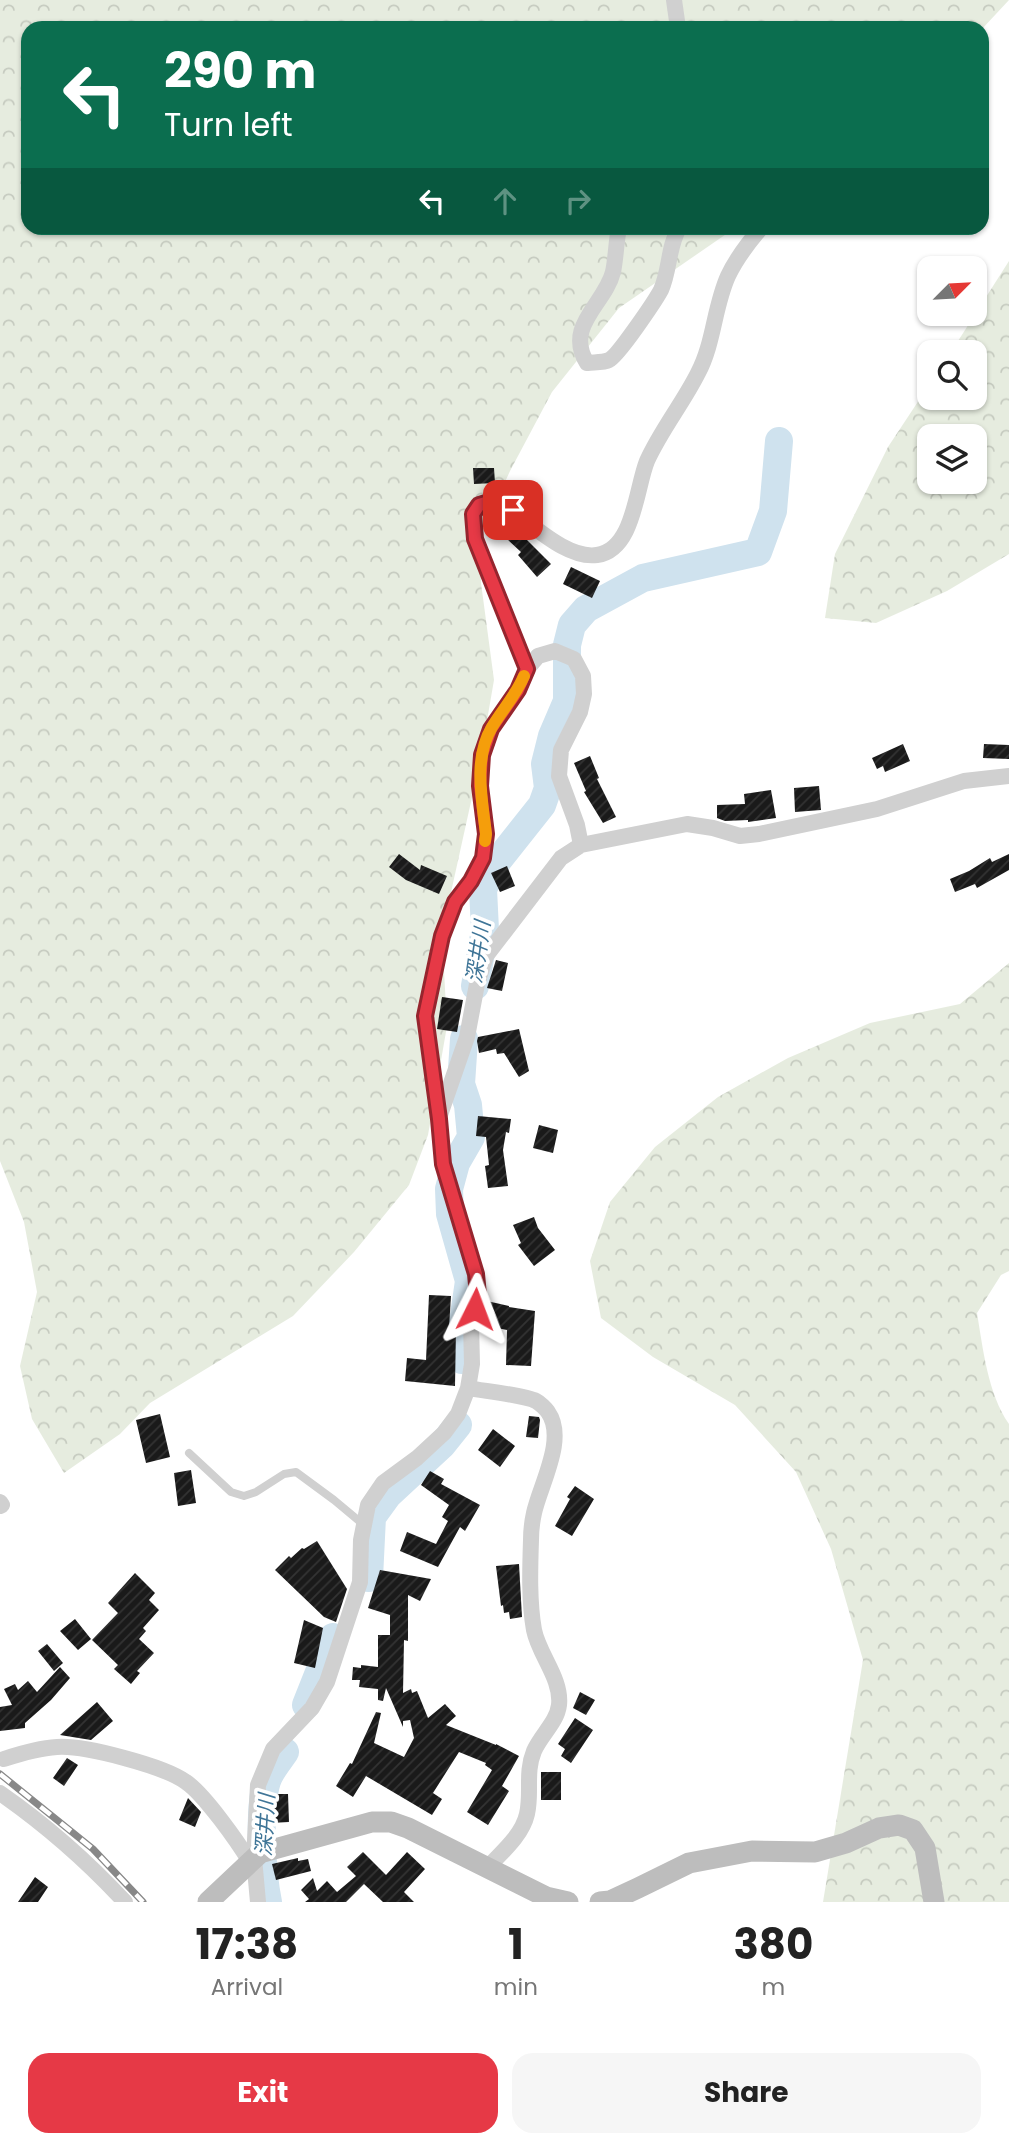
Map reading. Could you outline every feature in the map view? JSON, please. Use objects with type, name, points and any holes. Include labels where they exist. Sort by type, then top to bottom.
[{"type":"street","points":[[674,0],[677,21]]},
{"type":"street","points":[[618,235],[612,274],[584,323],[579,340],[580,351],[587,362],[609,360],[619,351],[660,290],[676,235]]},
{"type":"street","points":[[527,669],[475,539],[473,514],[479,505],[495,500],[513,510],[549,538],[578,554],[598,555],[613,548],[623,536],[632,517],[647,462],[699,372],[727,277],[756,235]]},
{"type":"street","points":[[258,1902],[258,1785],[273,1749],[312,1708],[327,1682],[360,1582],[361,1540],[368,1505],[383,1483],[417,1458],[444,1433],[458,1414],[468,1388],[472,1364],[471,1323],[478,1295],[476,1274],[443,1164],[425,1016],[442,936],[455,902],[471,881],[483,858],[486,834],[480,786],[482,755],[491,729],[518,690],[527,669],[538,656],[555,651],[574,659],[583,676],[584,694],[580,712],[561,750],[559,775],[577,825],[581,845]]},
{"type":"street","points":[[439,1119],[467,1037],[477,984],[486,956],[561,858],[581,845],[687,824],[740,835],[759,834],[877,809],[964,781],[1009,776]]},
{"type":"street","points":[[468,1388],[537,1401],[548,1412],[555,1430],[549,1468],[534,1513],[531,1586],[534,1631],[557,1685],[557,1714],[533,1754],[528,1772],[527,1815],[520,1831],[486,1869]]},
{"type":"street","points":[[4,1759],[36,1749],[60,1746],[144,1763],[172,1773],[188,1783],[258,1856]]},
{"type":"street","points":[[0,1793],[38,1820],[95,1870],[125,1902]]},
{"type":"street","points":[[208,1902],[258,1856],[372,1822],[391,1822],[546,1897],[568,1902]]},
{"type":"street","points":[[600,1902],[610,1901],[689,1863],[752,1850],[815,1852],[846,1843],[879,1828],[899,1825],[913,1830],[925,1848],[934,1902]]},
{"type":"lane","points":[[189,1453],[232,1492],[244,1496],[256,1492],[284,1474],[296,1472],[364,1525]]},
{"type":"green space","points":[[0,0],[1009,0],[989,21],[21,21],[21,235],[725,235],[619,308],[552,392],[510,471],[480,537],[481,583],[494,680],[480,761],[442,933],[447,1026],[428,1135],[409,1185],[354,1252],[293,1316],[150,1403],[120,1434],[64,1473],[32,1419],[20,1366],[37,1292],[24,1222],[0,1161]]},
{"type":"green space","points":[[1009,261],[1009,554],[947,591],[876,623],[825,618],[835,554],[888,447],[917,403],[917,410],[987,410],[987,340],[959,340],[968,326],[987,326],[987,296]]},
{"type":"green space","points":[[1009,963],[1009,1271],[1001,1275],[977,1313],[991,1385],[1009,1424],[1009,1902],[823,1902],[863,1660],[831,1549],[796,1472],[735,1405],[653,1357],[601,1318],[590,1261],[610,1202],[655,1147],[718,1097],[788,1058],[870,1023],[960,1004]]},
{"type":"building","points":[[473,468],[494,468],[495,483],[474,484]]},
{"type":"building","points":[[494,511],[510,523],[551,564],[537,577],[518,555],[521,552],[492,528],[486,514]]},
{"type":"building","points":[[571,567],[600,581],[592,598],[563,584]]},
{"type":"building","points":[[903,744],[910,761],[885,772],[883,766],[877,769],[872,758]]},
{"type":"building","points":[[984,744],[1009,745],[1009,759],[983,758]]},
{"type":"building","points":[[590,756],[599,778],[597,779],[616,817],[603,823],[584,792],[586,791],[574,763]]},
{"type":"building","points":[[819,786],[821,810],[795,812],[794,788]]},
{"type":"building","points":[[771,790],[776,818],[748,822],[717,818],[717,805],[745,804],[744,794]]},
{"type":"building","points":[[399,854],[420,870],[421,865],[447,876],[439,894],[406,880],[389,867]]},
{"type":"building","points":[[1009,854],[1009,870],[977,888],[975,884],[955,892],[950,879],[990,858],[992,862]]},
{"type":"building","points":[[507,866],[515,886],[500,892],[491,873]]},
{"type":"building","points":[[496,960],[508,963],[502,991],[487,988]]},
{"type":"building","points":[[442,997],[463,1000],[457,1032],[437,1029]]},
{"type":"building","points":[[519,1029],[529,1071],[519,1077],[504,1053],[497,1054],[496,1049],[479,1053],[477,1041],[478,1037]]},
{"type":"building","points":[[478,1116],[511,1119],[503,1150],[508,1186],[488,1188],[485,1166],[489,1165],[486,1137],[476,1136]]},
{"type":"building","points":[[539,1125],[558,1130],[553,1153],[533,1148]]},
{"type":"building","points":[[534,1217],[538,1228],[555,1250],[534,1266],[518,1245],[521,1243],[513,1225]]},
{"type":"building","points":[[429,1295],[451,1296],[449,1328],[456,1328],[455,1386],[405,1381],[407,1358],[426,1360]]},
{"type":"building","points":[[487,1301],[535,1311],[531,1366],[506,1365],[507,1330],[482,1325]]},
{"type":"building","points":[[160,1414],[170,1457],[146,1463],[136,1420]]},
{"type":"building","points":[[529,1416],[539,1417],[538,1438],[526,1437]]},
{"type":"building","points":[[493,1429],[515,1446],[500,1467],[478,1450]]},
{"type":"building","points":[[191,1470],[196,1503],[178,1506],[174,1473]]},
{"type":"building","points":[[430,1471],[444,1479],[441,1484],[480,1505],[465,1531],[460,1527],[438,1567],[400,1551],[407,1532],[436,1544],[448,1521],[442,1517],[449,1505],[421,1485]]},
{"type":"building","points":[[575,1486],[594,1499],[572,1536],[555,1526],[570,1499],[567,1497]]},
{"type":"building","points":[[317,1541],[347,1589],[336,1622],[324,1617],[275,1570],[289,1556],[291,1558],[302,1548]]},
{"type":"building","points":[[519,1564],[522,1617],[510,1619],[509,1612],[504,1613],[503,1605],[501,1606],[496,1566]]},
{"type":"building","points":[[380,1570],[431,1579],[420,1601],[408,1595],[408,1641],[404,1640],[403,1693],[411,1689],[412,1693],[417,1691],[428,1718],[445,1704],[456,1716],[446,1725],[519,1756],[502,1786],[509,1791],[488,1825],[467,1812],[492,1770],[486,1763],[459,1752],[433,1793],[442,1799],[432,1815],[366,1776],[353,1797],[336,1786],[350,1763],[352,1764],[376,1712],[381,1713],[374,1743],[404,1757],[414,1738],[410,1720],[403,1721],[403,1727],[386,1688],[383,1701],[378,1700],[378,1689],[359,1687],[360,1680],[352,1680],[353,1667],[378,1667],[378,1635],[390,1635],[390,1615],[368,1608]]},
{"type":"building","points":[[135,1573],[155,1593],[149,1600],[159,1610],[143,1628],[146,1631],[139,1639],[154,1653],[137,1671],[140,1673],[131,1684],[114,1669],[118,1665],[92,1640],[118,1613],[108,1603]]},
{"type":"building","points":[[75,1619],[91,1639],[78,1650],[60,1631]]},
{"type":"building","points":[[304,1620],[323,1628],[315,1668],[294,1663]]},
{"type":"building","points":[[47,1644],[63,1663],[54,1671],[38,1651]]},
{"type":"building","points":[[60,1667],[70,1678],[51,1700],[25,1723],[25,1728],[0,1731],[0,1707],[12,1705],[4,1689],[15,1684],[18,1690],[28,1681],[37,1692]]},
{"type":"building","points":[[580,1692],[595,1700],[586,1715],[573,1708]]},
{"type":"building","points":[[97,1702],[113,1721],[91,1740],[60,1735]]},
{"type":"building","points":[[575,1718],[593,1730],[571,1763],[561,1756],[565,1749],[558,1744]]},
{"type":"building","points":[[67,1758],[78,1765],[64,1786],[53,1778]]},
{"type":"building","points":[[541,1772],[561,1772],[561,1800],[541,1800]]},
{"type":"building","points":[[269,1794],[288,1794],[289,1822],[270,1823]]},
{"type":"building","points":[[188,1798],[201,1812],[195,1827],[179,1820]]},
{"type":"building","points":[[363,1852],[386,1875],[407,1852],[425,1869],[404,1892],[414,1902],[383,1902],[364,1884],[346,1902],[305,1902],[309,1899],[301,1890],[313,1878],[317,1891],[327,1881],[337,1892],[356,1876],[347,1867]]},
{"type":"building","points":[[298,1858],[298,1861],[308,1859],[311,1871],[276,1880],[272,1864]]},
{"type":"building","points":[[35,1877],[48,1887],[38,1902],[18,1902]]},
{"type":"waterway","name":"深井川","points":[[475,986],[485,930],[483,889],[496,863],[542,805],[548,788],[545,764],[552,736],[567,701],[567,645],[572,625],[586,609],[643,578],[758,552],[773,511],[779,441]]},
{"type":"waterway","name":"深井川","points":[[462,1360],[463,1322],[469,1281],[450,1214],[449,1189],[456,1163],[471,1137],[468,1105],[461,1084],[464,1039]]},
{"type":"waterway","name":"深井川","points":[[369,1578],[372,1517],[388,1495],[442,1445],[458,1425]]},
{"type":"waterway","name":"深井川","points":[[306,1705],[333,1637]]},
{"type":"waterway","name":"深井川","points":[[268,1902],[263,1858],[264,1793],[268,1777],[285,1752]]},
{"type":"railway","points":[[0,1774],[93,1849],[143,1902]]},
{"type":"slow traffic","points":[[485,841],[480,786],[482,755],[491,729],[518,690],[524,676]]},
{"type":"route","points":[[475,1309],[478,1295],[476,1274],[443,1164],[425,1016],[442,936],[455,902],[471,881],[483,858],[486,834],[480,786],[482,755],[491,729],[518,690],[527,669],[475,539],[473,514],[479,505],[495,500],[513,510]]}]
